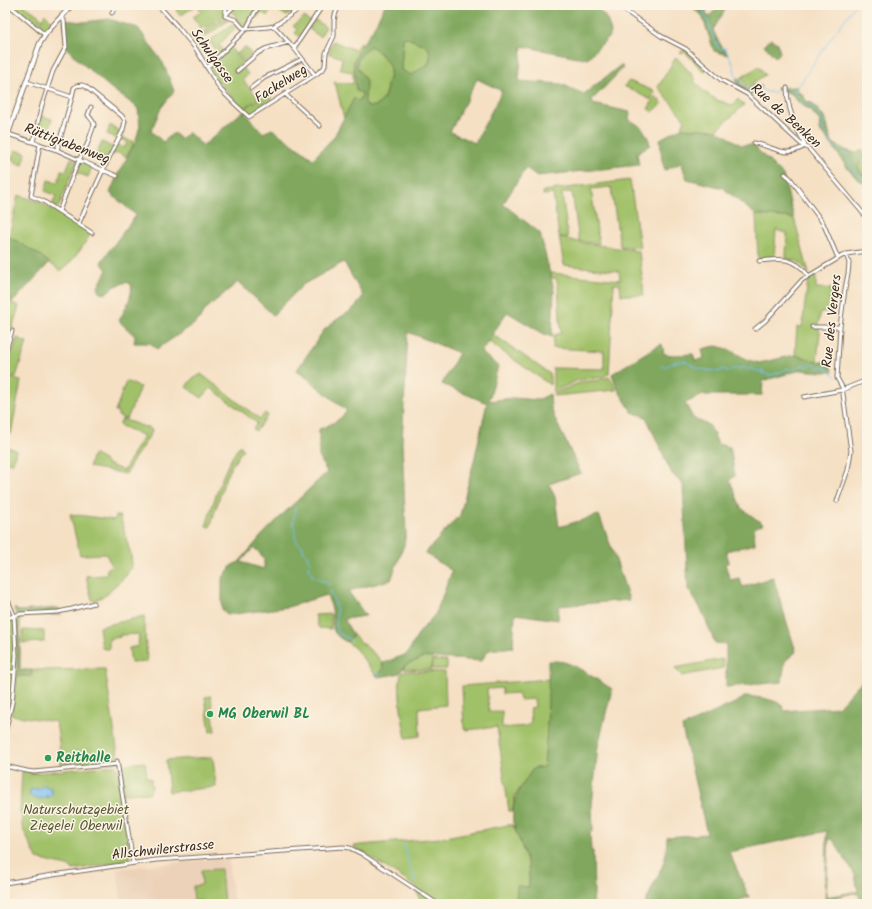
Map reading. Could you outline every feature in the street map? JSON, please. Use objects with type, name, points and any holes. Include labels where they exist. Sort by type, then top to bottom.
[{"type":"main road","points":[[5,142],[6,133],[27,82],[38,46],[44,35],[72,5]]},
{"type":"street","points":[[9,5],[44,35]]},
{"type":"street","points":[[112,13],[116,5]]},
{"type":"street","name":"Schulgasse","points":[[158,5],[196,49],[220,89],[249,117]]},
{"type":"street","points":[[223,5],[226,9],[225,16]]},
{"type":"street","points":[[225,16],[235,5]]},
{"type":"street","points":[[207,68],[246,29],[258,5]]},
{"type":"street","points":[[225,16],[236,20],[246,29],[268,27],[274,26],[305,5]]},
{"type":"street","points":[[294,48],[323,5]]},
{"type":"street","name":"Fackelweg","points":[[249,117],[324,68],[326,53],[334,36],[334,21],[339,5]]},
{"type":"street","name":"Rue de Benken","points":[[617,5],[656,33],[687,50],[721,80],[747,94],[801,144],[809,149],[867,218]]},
{"type":"street","points":[[33,142],[54,67],[66,47],[64,20],[61,17]]},
{"type":"street","points":[[274,26],[294,48],[315,75]]},
{"type":"street","points":[[237,71],[250,58],[259,52],[288,42]]},
{"type":"street","points":[[251,88],[264,78],[302,58]]},
{"type":"street","points":[[27,82],[72,97]]},
{"type":"street","points":[[57,150],[74,88],[76,86],[84,86],[122,116],[125,121],[123,130],[78,223]]},
{"type":"street","points":[[754,143],[785,152],[805,146],[788,105],[787,88]]},
{"type":"street","points":[[285,94],[320,126]]},
{"type":"street","points":[[59,211],[94,125],[94,122],[88,114],[91,107]]},
{"type":"street","name":"Rüttigrabenweg","points":[[6,133],[57,150],[117,176]]},
{"type":"street","points":[[40,144],[31,196],[43,201],[92,233]]},
{"type":"street","points":[[786,174],[823,224],[838,258]]},
{"type":"street","points":[[755,329],[765,321],[808,275],[846,254],[867,251]]},
{"type":"street","name":"Rue des Vergers","points":[[837,501],[848,470],[851,451],[842,387],[838,378],[840,327],[849,263],[846,254]]},
{"type":"street","points":[[759,261],[777,259],[789,261],[800,266],[808,275]]},
{"type":"street","points":[[812,327],[840,327]]},
{"type":"street","points":[[5,354],[12,332]]},
{"type":"street","points":[[804,397],[842,390],[867,380]]},
{"type":"street","points":[[5,593],[14,615],[16,647],[12,703],[5,734]]},
{"type":"street","points":[[5,619],[14,615],[26,613],[72,610],[94,603]]},
{"type":"street","points":[[5,672],[15,672]]},
{"type":"street","points":[[5,766],[34,772],[118,763],[133,863]]},
{"type":"street","name":"Allschwilerstrasse","points":[[5,884],[133,863],[176,858],[343,847],[356,851],[378,864],[438,904]]},
{"type":"shaded area","points":[[228,857],[234,904],[121,904],[117,869]]},
{"type":"green space","points":[[12,5],[24,5],[41,17],[36,24],[34,24]]},
{"type":"green space","points":[[178,5],[197,5],[180,16],[176,10],[180,7]]},
{"type":"green space","points":[[203,5],[205,8],[209,5],[222,5],[228,13],[206,28],[204,27],[201,29],[193,17],[201,12],[198,6]]},
{"type":"green space","points":[[237,5],[251,5],[256,8],[247,25],[241,23],[232,12]]},
{"type":"green space","points":[[260,5],[268,5],[272,8],[267,16],[261,12],[258,17],[255,15]]},
{"type":"green space","points":[[269,5],[290,5],[296,9],[287,16]]},
{"type":"green space","points":[[385,5],[593,5],[603,14],[609,24],[611,33],[609,37],[587,59],[522,46],[519,81],[561,84],[584,94],[621,65],[623,68],[592,100],[593,104],[630,112],[629,120],[637,124],[643,130],[650,145],[637,153],[639,165],[537,176],[526,168],[503,204],[540,233],[554,290],[552,337],[544,334],[507,312],[481,352],[498,366],[489,401],[513,398],[538,400],[550,394],[551,408],[556,421],[581,473],[549,484],[555,497],[559,527],[599,515],[629,600],[559,606],[558,620],[515,614],[513,647],[489,650],[481,661],[425,657],[405,665],[400,673],[378,677],[377,676],[382,670],[383,663],[407,654],[419,633],[436,613],[452,571],[425,553],[460,515],[487,403],[442,384],[459,353],[408,332],[402,443],[406,533],[404,545],[391,580],[348,591],[366,616],[344,619],[353,635],[347,642],[335,632],[332,608],[326,595],[288,607],[227,615],[222,609],[222,579],[232,565],[239,562],[263,534],[327,472],[319,456],[319,429],[334,422],[347,411],[297,370],[324,330],[349,312],[357,305],[363,296],[344,262],[304,284],[273,315],[238,282],[207,308],[197,322],[157,349],[150,343],[134,343],[135,336],[119,321],[130,298],[132,288],[131,284],[126,282],[113,287],[105,294],[100,293],[98,287],[107,270],[101,262],[136,215],[110,193],[117,176],[135,143],[140,126],[138,109],[76,58],[66,47],[64,20],[83,22],[109,19],[138,28],[163,63],[174,91],[161,108],[151,131],[163,142],[174,133],[181,139],[188,132],[203,146],[243,111],[263,133],[272,129],[313,159],[334,137],[354,98],[358,102],[361,98],[362,93],[356,91],[354,62],[363,43],[373,29]],"holes":[[[405,37],[420,43],[429,50],[430,54],[429,63],[411,75],[401,70],[403,38]],[[370,46],[373,47],[386,60],[389,67],[390,76],[383,100],[381,103],[373,107],[368,107],[365,102],[366,81],[359,70],[357,63],[360,57]],[[477,79],[502,91],[475,143],[450,132]],[[253,548],[258,551],[264,560],[264,569],[241,562]]]},
{"type":"green space","points":[[697,5],[709,5],[706,12],[708,17],[720,6],[725,10],[713,30],[718,41],[728,55],[714,51],[702,15],[695,10]]},
{"type":"green space","points":[[45,14],[53,22],[45,31],[42,32],[37,27]]},
{"type":"green space","points":[[226,17],[228,21],[205,37],[202,33]]},
{"type":"green space","points":[[304,17],[311,22],[300,37],[295,33],[297,30],[293,26]]},
{"type":"green space","points":[[315,20],[326,27],[320,37],[309,29]]},
{"type":"green space","points":[[232,25],[235,28],[219,45],[223,50],[219,54],[209,41]]},
{"type":"green space","points":[[405,37],[426,47],[430,54],[429,63],[411,75],[401,70],[403,38]]},
{"type":"green space","points":[[771,39],[777,43],[780,52],[776,58],[764,45]]},
{"type":"green space","points":[[333,41],[355,50],[360,42],[362,43],[353,63],[362,95],[358,102],[354,98],[344,119],[334,82],[353,84],[353,73],[340,68],[342,58],[328,53]]},
{"type":"green space","points":[[370,46],[376,49],[385,59],[389,66],[390,72],[383,99],[381,102],[368,107],[364,102],[366,81],[357,66],[357,62],[360,56]]},
{"type":"green space","points":[[230,47],[242,62],[235,70],[237,73],[243,68],[248,74],[243,80],[258,98],[243,109],[207,68]]},
{"type":"green space","points":[[245,47],[252,55],[244,62],[237,54]]},
{"type":"green space","points":[[684,49],[707,69],[704,72],[685,52],[680,53]]},
{"type":"green space","points":[[676,57],[696,79],[694,81],[706,93],[717,100],[732,105],[738,99],[744,105],[717,130],[681,128],[685,120],[658,87]]},
{"type":"green space","points":[[759,66],[765,75],[747,87],[741,78]]},
{"type":"green space","points":[[738,77],[743,85],[748,89],[755,85],[762,86],[759,90],[754,89],[752,96],[750,93],[738,87],[736,79]]},
{"type":"green space","points":[[629,81],[654,91],[651,100],[624,86]]},
{"type":"green space","points":[[797,87],[798,92],[802,94],[807,102],[812,103],[826,120],[830,138],[833,143],[845,150],[856,153],[862,149],[866,154],[858,167],[862,174],[867,176],[867,185],[852,174],[826,137],[819,131],[820,121],[809,109],[799,103],[792,94],[777,88]]},
{"type":"green space","points":[[268,93],[272,99],[250,115],[243,110]]},
{"type":"green space","points":[[655,96],[662,103],[653,112],[648,109]]},
{"type":"green space","points":[[41,116],[52,119],[47,134],[37,132]]},
{"type":"green space","points":[[110,125],[121,132],[118,139],[107,134]]},
{"type":"green space","points":[[681,128],[717,130],[741,145],[753,145],[783,175],[794,218],[756,215],[723,188],[687,179],[681,163],[665,170],[662,161],[660,139]]},
{"type":"green space","points":[[121,137],[133,141],[133,145],[126,157],[119,153],[112,156],[117,144],[124,148],[127,142],[120,139]]},
{"type":"green space","points":[[102,142],[114,148],[107,160],[96,155]]},
{"type":"green space","points":[[15,150],[26,153],[23,165],[15,163],[16,161],[11,159]]},
{"type":"green space","points":[[867,153],[867,176],[862,174],[858,167]]},
{"type":"green space","points":[[71,158],[77,161],[57,208],[52,205],[56,196],[45,191],[48,180],[58,183],[61,170],[66,171]]},
{"type":"green space","points":[[81,162],[92,167],[88,177],[75,172],[79,163]]},
{"type":"green space","points":[[630,180],[640,248],[620,246],[611,187],[591,189],[599,244],[579,241],[572,192],[562,193],[568,238],[559,236],[553,194],[543,195],[543,191]]},
{"type":"green space","points":[[18,195],[40,202],[91,233],[74,259],[60,271],[41,256],[9,237]]},
{"type":"green space","points":[[756,215],[794,218],[809,273],[797,261],[786,259],[787,233],[776,230],[774,257],[758,259]]},
{"type":"green space","points":[[5,234],[41,256],[49,263],[12,303],[5,286]]},
{"type":"green space","points":[[559,237],[582,243],[639,251],[644,295],[621,295],[620,284],[614,284],[609,373],[603,377],[578,380],[553,392],[553,368],[604,369],[604,351],[553,348],[554,335],[561,333],[558,286],[556,278],[552,278],[550,273],[620,280],[619,271],[564,265]]},
{"type":"green space","points":[[816,274],[816,288],[832,289],[830,299],[831,312],[821,312],[818,325],[820,333],[817,361],[795,355],[797,327],[802,327],[808,279]]},
{"type":"green space","points":[[5,286],[12,303],[19,306],[11,332],[9,332],[5,345]]},
{"type":"green space","points":[[494,335],[550,374],[550,385],[489,342]]},
{"type":"green space","points":[[17,338],[27,342],[16,377],[5,374]]},
{"type":"green space","points":[[662,344],[664,354],[693,354],[695,361],[704,358],[702,349],[716,346],[728,349],[748,360],[759,363],[795,355],[829,363],[833,372],[800,370],[763,381],[762,395],[703,395],[685,403],[693,418],[710,426],[718,444],[730,447],[735,476],[730,480],[741,508],[763,524],[754,528],[755,544],[726,551],[729,562],[725,564],[730,580],[739,578],[743,587],[773,577],[796,652],[785,661],[782,682],[726,687],[726,644],[715,643],[701,609],[688,589],[683,484],[672,474],[646,417],[632,412],[617,388],[612,374]]},
{"type":"green space","points":[[201,374],[260,419],[265,413],[268,415],[256,431],[253,429],[257,423],[211,388],[202,398],[186,387],[191,380]]},
{"type":"green space","points":[[5,376],[21,381],[11,434],[5,433]]},
{"type":"green space","points":[[608,377],[611,379],[616,390],[554,396],[553,394],[581,382],[600,380]]},
{"type":"green space","points":[[126,381],[140,387],[126,419],[118,416],[118,412],[115,412]]},
{"type":"green space","points":[[122,419],[151,429],[152,432],[132,462],[126,474],[89,467],[93,454],[104,460],[105,463],[124,471],[144,436],[119,425]]},
{"type":"green space","points":[[240,445],[243,449],[226,477],[210,527],[206,526],[228,464]]},
{"type":"green space","points":[[5,446],[16,450],[13,463],[5,462]]},
{"type":"green space","points":[[70,514],[115,520],[116,516],[120,516],[132,564],[126,576],[110,590],[108,594],[94,601],[92,600],[86,576],[106,575],[107,569],[112,566],[106,554],[80,555]]},
{"type":"green space","points":[[15,608],[19,611],[59,608],[61,615],[20,616],[20,670],[32,670],[31,676],[17,676]]},
{"type":"green space","points":[[331,614],[331,629],[319,628],[315,615]]},
{"type":"green space","points":[[144,616],[147,662],[131,663],[129,648],[138,646],[139,634],[120,635],[120,637],[109,639],[109,649],[102,648],[99,627]]},
{"type":"green space","points":[[10,618],[13,620],[14,629],[14,671],[5,671],[5,620]]},
{"type":"green space","points":[[23,630],[44,631],[44,642],[22,643]]},
{"type":"green space","points":[[353,635],[381,661],[382,670],[377,676],[356,649],[347,642]]},
{"type":"green space","points":[[425,657],[432,657],[431,670],[404,669],[405,665]]},
{"type":"green space","points":[[723,659],[723,668],[682,676],[674,668]]},
{"type":"green space","points":[[433,660],[447,661],[447,669],[432,669]]},
{"type":"green space","points":[[548,661],[570,664],[612,689],[598,746],[592,805],[593,831],[590,832],[591,851],[593,851],[594,895],[592,904],[516,904],[517,886],[529,887],[529,871],[524,852],[513,823],[513,807],[517,795],[532,770],[534,768],[544,767],[548,714]]},
{"type":"green space","points":[[105,669],[119,762],[72,763],[61,765],[56,722],[11,715],[17,676],[31,676],[32,670]]},
{"type":"green space","points":[[405,671],[445,672],[446,705],[419,708],[420,736],[406,738],[400,694],[400,678],[402,673]]},
{"type":"green space","points":[[5,672],[13,673],[11,702],[6,725],[5,724]]},
{"type":"green space","points":[[867,677],[867,904],[825,904],[827,831],[729,852],[749,897],[729,904],[645,904],[663,865],[666,853],[667,837],[707,834],[682,727],[737,702],[746,696],[763,698],[781,703],[784,711],[838,707]],"holes":[[[829,839],[833,840],[855,875],[858,892],[826,897]],[[853,893],[859,896],[860,902],[826,903],[826,900]]]},
{"type":"green space","points":[[549,679],[548,720],[544,767],[534,768],[515,796],[512,812],[509,811],[497,727],[466,730],[464,728],[462,686]],"holes":[[[502,688],[502,694],[518,693],[520,700],[534,699],[535,707],[530,708],[531,722],[526,726],[502,728],[502,711],[489,712],[487,689]]]},
{"type":"green space","name":"MG Oberwil BL","points":[[211,696],[215,731],[210,732],[205,697]]},
{"type":"green space","points":[[212,757],[216,787],[169,792],[166,760]]},
{"type":"green space","points":[[145,762],[147,778],[151,778],[152,788],[150,793],[124,794],[120,765]]},
{"type":"green space","name":"Naturschutzgebiet Ziegelei Oberwil","points":[[115,765],[118,769],[131,860],[73,870],[71,867],[37,859],[22,827],[22,815],[20,812],[22,771],[35,773]]},
{"type":"green space","points":[[513,825],[528,864],[529,887],[516,904],[421,904],[417,892],[418,888],[354,847],[361,845],[440,838]]},
{"type":"green space","points":[[221,869],[224,904],[204,904],[203,901],[194,901],[193,886],[202,885],[201,870]]},
{"type":"water","points":[[43,785],[51,788],[52,794],[49,798],[47,795],[46,798],[39,799],[29,795],[31,789],[38,789]]},
{"type":"waterway","points":[[707,5],[704,14],[705,18],[708,21],[718,47],[720,49],[725,48],[733,64],[737,80],[749,91],[755,88],[774,93],[777,90],[785,90]]},
{"type":"waterway","points":[[837,30],[855,5]]},
{"type":"waterway","points":[[794,90],[800,84],[835,32]]},
{"type":"waterway","points":[[789,90],[793,89],[796,95],[800,98],[799,100],[806,106],[811,105],[824,122],[822,128],[833,146],[846,154],[855,173],[867,180]]},
{"type":"waterway","points":[[661,366],[665,367],[675,362],[684,361],[706,370],[720,372],[722,369],[728,371],[744,367],[748,370],[750,368],[760,372],[763,371],[763,373],[769,375],[779,373],[787,368],[791,371],[803,364],[804,366],[811,364],[818,366],[819,368],[822,366],[824,367],[836,377]]},
{"type":"waterway","points":[[295,507],[293,526],[295,529],[295,538],[303,547],[303,551],[307,554],[312,576],[330,585]]},
{"type":"waterway","points":[[331,591],[330,594],[334,600],[337,610],[336,631],[352,641]]},
{"type":"waterway","points":[[377,671],[379,676]]},
{"type":"waterway","points":[[404,844],[409,865],[416,883]]},
{"type":"waterway","points":[[423,897],[427,904]]},
{"type":"place","name":"MG Oberwil BL","points":[[210,714]]},
{"type":"place","name":"Reithalle","points":[[48,758]]}]
